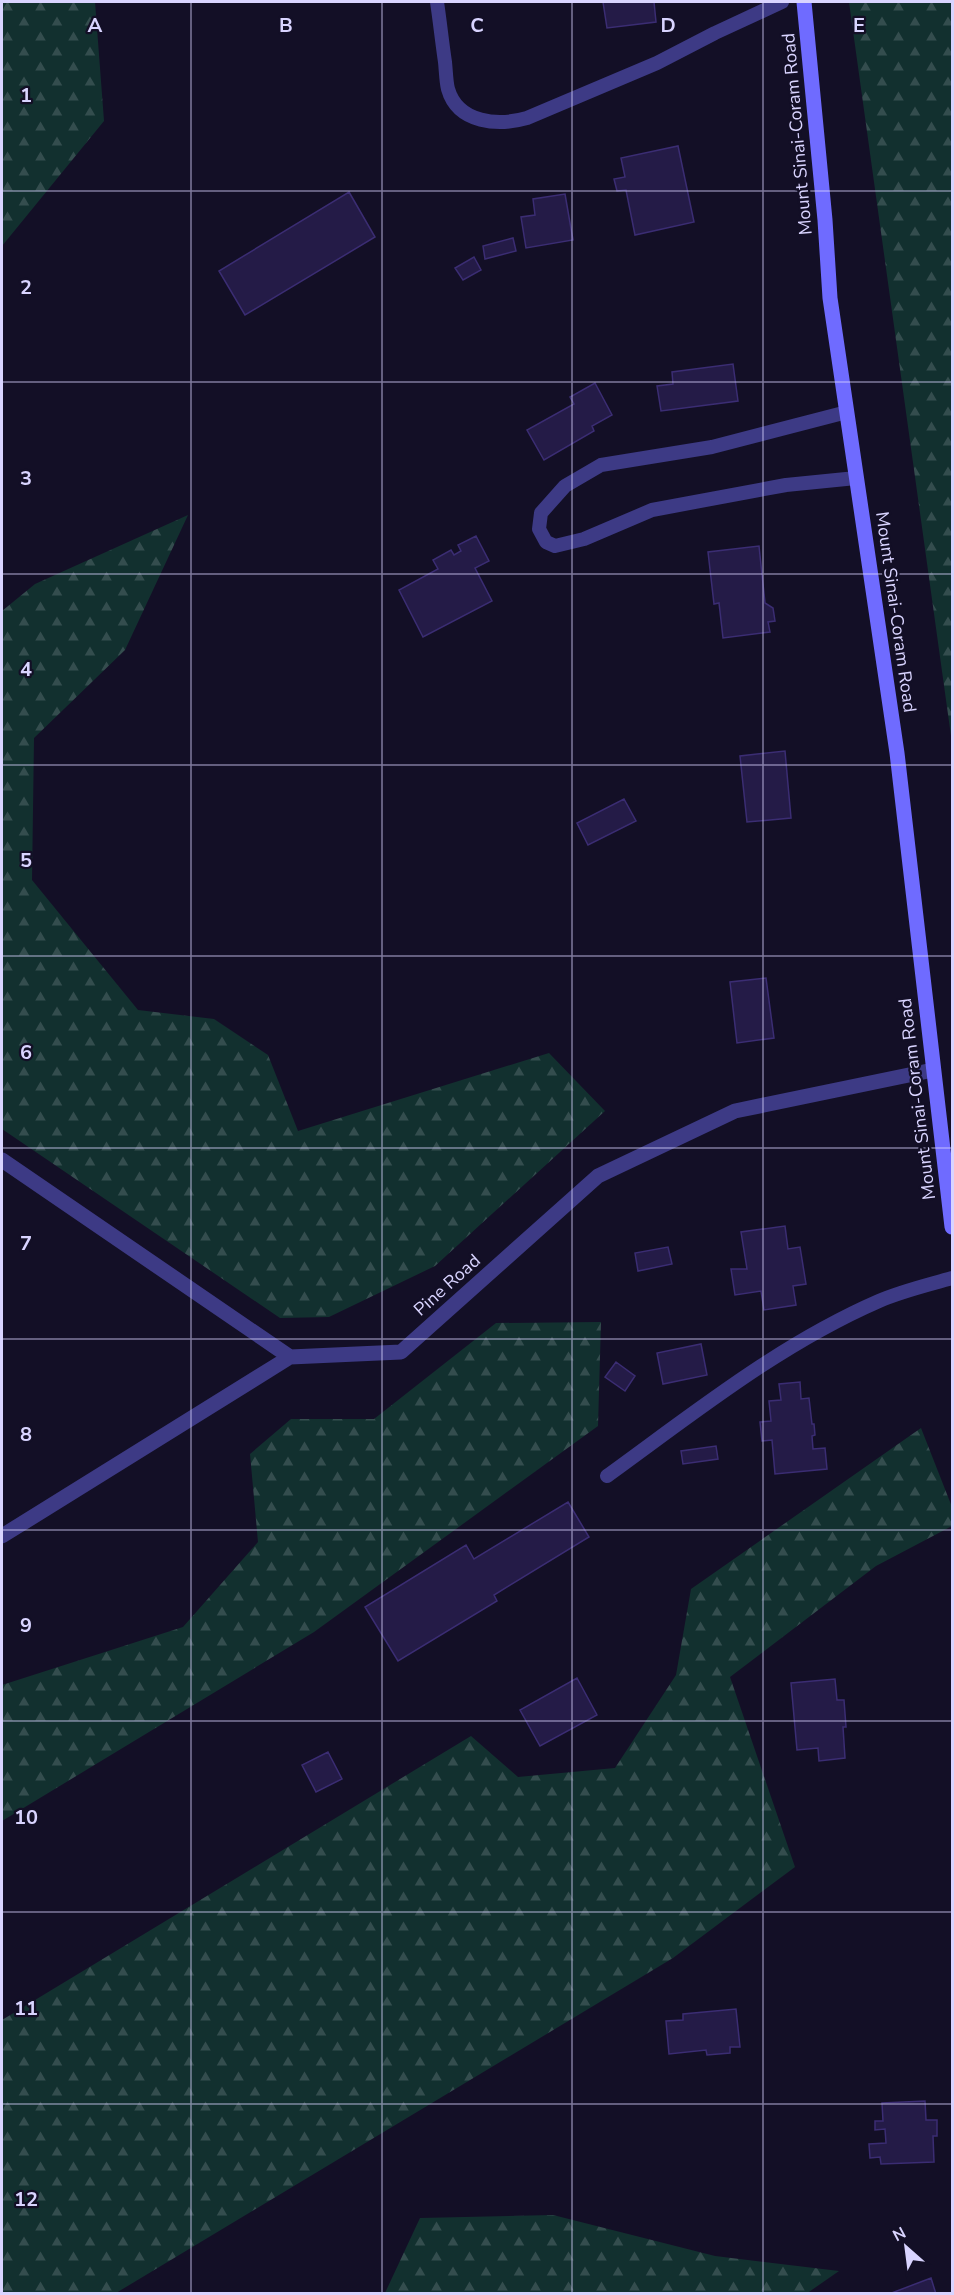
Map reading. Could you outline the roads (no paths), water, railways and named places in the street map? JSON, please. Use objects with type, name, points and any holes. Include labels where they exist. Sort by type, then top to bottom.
[{"type":"main road","name":"Mount Sinai-Coram Road","points":[[804,2],[825,220],[830,298],[897,753],[952,1227]]},
{"type":"street","name":"Pine Road","points":[[290,1357],[401,1352],[598,1176],[735,1111],[933,1070]]},
{"type":"street","points":[[2,1160],[290,1357],[2,1536]]},
{"type":"lane","points":[[437,2],[449,91],[467,114],[488,123],[509,123],[527,118],[657,63],[782,2]]},
{"type":"lane","points":[[847,412],[712,447],[601,465],[565,486],[541,513],[539,529],[546,542],[555,546],[584,539],[652,510],[786,485],[856,478]]},
{"type":"lane","points":[[607,1476],[735,1383],[809,1337],[879,1300],[952,1278]]}]
